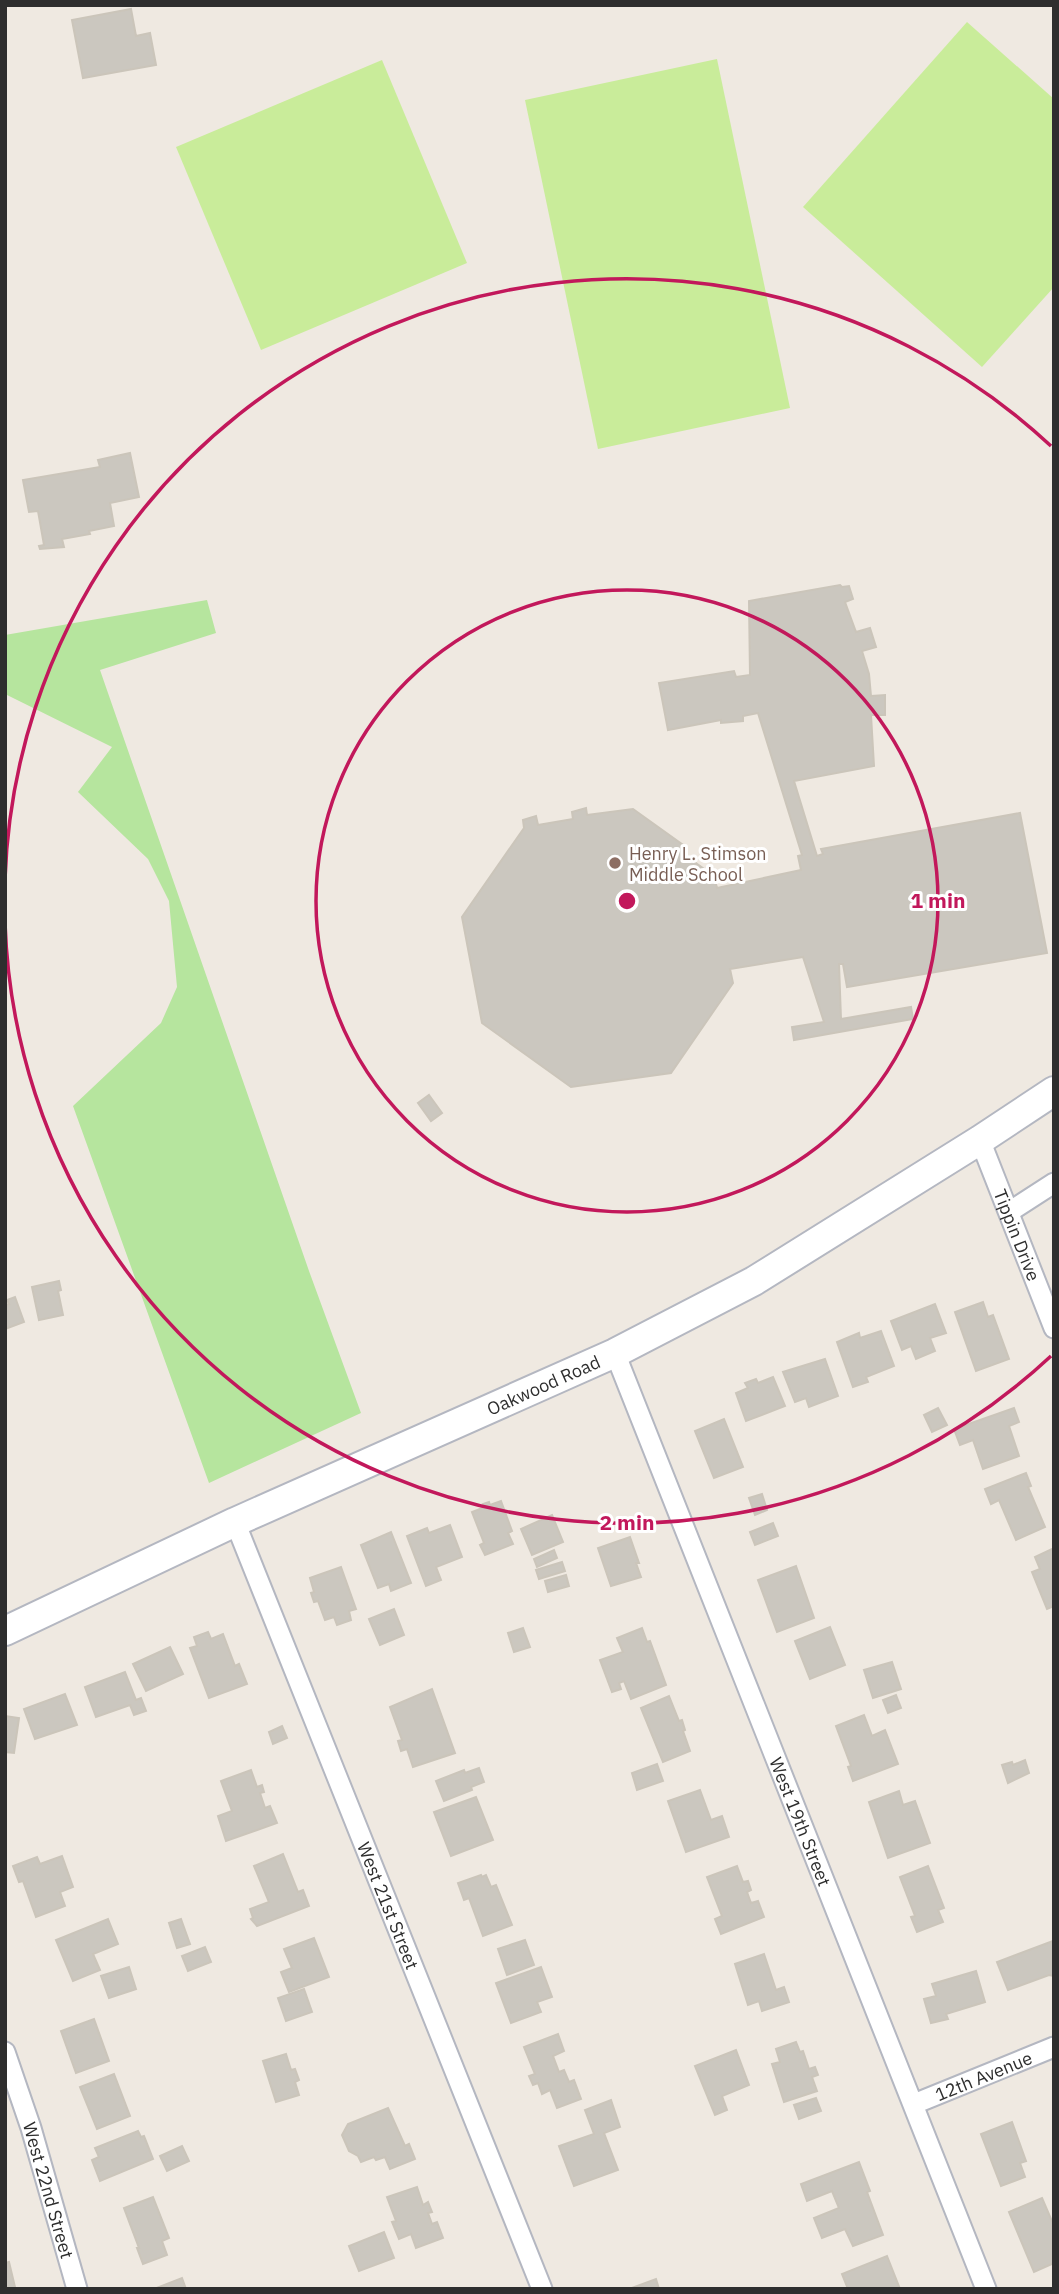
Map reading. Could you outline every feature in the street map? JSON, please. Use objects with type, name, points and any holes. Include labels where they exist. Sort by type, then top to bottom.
[{"type":"main road","name":"Oakwood Road","points":[[5,1631],[235,1522],[615,1353],[754,1281],[981,1140],[1054,1091]]},
{"type":"street","name":"Tippin Drive","points":[[981,1140],[1054,1328]]},
{"type":"street","points":[[1009,1212],[1054,1183]]},
{"type":"street","name":"West 19th Street","points":[[615,1353],[986,2289]]},
{"type":"street","name":"West 21st Street","points":[[235,1522],[542,2289]]},
{"type":"street","name":"12th Avenue","points":[[914,2104],[1054,2048]]},
{"type":"street","name":"West 22nd Street","points":[[5,2052],[31,2128],[77,2289]]},
{"type":"green space","points":[[967,22],[1054,99],[1054,287],[982,367],[803,207]]},
{"type":"green space","points":[[717,59],[790,408],[598,449],[525,100]]},
{"type":"green space","points":[[382,60],[467,263],[261,350],[176,147]]},
{"type":"green space","points":[[207,600],[216,633],[100,670],[361,1413],[209,1483],[73,1106],[161,1023],[177,987],[169,901],[148,859],[78,792],[112,747],[5,694],[5,635]]},
{"type":"building","points":[[131,9],[136,36],[150,33],[156,65],[83,78],[72,20]]},
{"type":"building","points":[[130,453],[139,497],[110,503],[114,526],[62,539],[64,547],[40,549],[39,546],[44,545],[38,511],[29,512],[23,480],[100,467],[98,460]]},
{"type":"building","points":[[840,585],[849,586],[853,599],[845,602],[856,632],[870,628],[876,647],[862,651],[869,674],[871,696],[885,695],[885,715],[871,715],[874,766],[794,781],[817,856],[823,854],[821,849],[1020,813],[1047,953],[847,987],[843,964],[839,964],[841,1019],[911,1007],[913,1019],[794,1040],[792,1027],[824,1022],[803,957],[730,969],[733,983],[671,1073],[571,1087],[482,1023],[462,917],[524,828],[523,820],[536,816],[538,825],[573,819],[572,812],[586,808],[587,815],[633,809],[686,847],[682,853],[714,876],[717,888],[801,870],[798,856],[802,855],[758,713],[743,716],[743,721],[721,723],[721,720],[668,730],[659,683],[734,671],[736,677],[750,675],[749,601]]},
{"type":"building","points":[[429,1095],[442,1113],[431,1121],[418,1103]]},
{"type":"building","points":[[59,1281],[61,1290],[58,1291],[63,1315],[39,1320],[32,1287]]},
{"type":"building","points":[[15,1297],[24,1322],[5,1329],[5,1305],[9,1304],[7,1300]]},
{"type":"building","points":[[983,1302],[988,1317],[993,1315],[1009,1359],[976,1371],[955,1312]]},
{"type":"building","points":[[935,1304],[946,1333],[930,1338],[935,1351],[916,1359],[911,1346],[902,1350],[891,1321]]},
{"type":"building","points":[[881,1331],[894,1366],[866,1377],[868,1382],[853,1387],[837,1342],[859,1333],[860,1338]]},
{"type":"building","points":[[825,1359],[838,1396],[809,1407],[806,1398],[795,1402],[783,1372]]},
{"type":"building","points":[[773,1377],[785,1406],[746,1421],[736,1393],[748,1388],[745,1383],[756,1379],[758,1383]]},
{"type":"building","points":[[938,1408],[947,1425],[932,1432],[924,1415]]},
{"type":"building","points":[[1014,1408],[1019,1422],[1009,1426],[1019,1456],[983,1469],[973,1440],[960,1445],[954,1429]]},
{"type":"building","points":[[724,1419],[743,1467],[714,1478],[695,1431]]},
{"type":"building","points":[[1026,1473],[1031,1486],[1028,1487],[1045,1527],[1016,1540],[999,1500],[991,1504],[985,1489]]},
{"type":"building","points":[[762,1494],[767,1510],[755,1515],[749,1498]]},
{"type":"building","points":[[501,1501],[512,1531],[508,1533],[513,1544],[485,1555],[480,1545],[484,1543],[472,1512],[485,1507],[483,1504],[489,1502],[490,1505]]},
{"type":"building","points":[[552,1515],[563,1542],[532,1555],[521,1529]]},
{"type":"building","points":[[773,1523],[778,1536],[755,1545],[750,1532]]},
{"type":"building","points":[[450,1525],[462,1557],[436,1567],[441,1580],[426,1586],[407,1536],[427,1528],[429,1533]]},
{"type":"building","points":[[391,1532],[411,1583],[391,1591],[389,1584],[378,1588],[361,1545]]},
{"type":"building","points":[[630,1537],[641,1577],[611,1586],[598,1548]]},
{"type":"building","points":[[1054,1548],[1054,1606],[1047,1609],[1032,1572],[1040,1569],[1035,1557]]},
{"type":"building","points":[[554,1550],[557,1558],[537,1567],[534,1559]]},
{"type":"building","points":[[562,1562],[565,1571],[539,1579],[536,1570]]},
{"type":"building","points":[[796,1566],[814,1618],[777,1632],[758,1580]]},
{"type":"building","points":[[341,1567],[356,1609],[349,1611],[351,1620],[337,1625],[334,1617],[325,1620],[318,1601],[314,1602],[310,1578]]},
{"type":"building","points":[[566,1575],[569,1586],[548,1592],[545,1581]]},
{"type":"building","points":[[394,1609],[404,1635],[380,1645],[369,1619]]},
{"type":"building","points":[[830,1627],[845,1665],[810,1679],[795,1641]]},
{"type":"building","points":[[523,1628],[530,1647],[514,1652],[508,1633]]},
{"type":"building","points":[[642,1628],[647,1642],[650,1641],[666,1685],[631,1699],[624,1681],[619,1683],[621,1689],[612,1692],[600,1660],[623,1652],[617,1638]]},
{"type":"building","points":[[208,1632],[211,1639],[223,1634],[235,1666],[239,1664],[247,1684],[209,1698],[190,1648],[197,1646],[194,1637]]},
{"type":"building","points":[[170,1647],[183,1674],[146,1691],[133,1664]]},
{"type":"building","points":[[892,1662],[901,1689],[873,1698],[864,1670]]},
{"type":"building","points":[[125,1672],[136,1700],[141,1698],[146,1711],[134,1715],[130,1705],[96,1717],[85,1687]]},
{"type":"building","points":[[432,1689],[455,1753],[413,1767],[407,1749],[401,1751],[398,1741],[402,1740],[390,1707]]},
{"type":"building","points":[[65,1694],[77,1725],[35,1739],[24,1709]]},
{"type":"building","points":[[896,1695],[901,1708],[888,1713],[883,1700]]},
{"type":"building","points":[[669,1696],[679,1721],[682,1720],[690,1751],[663,1762],[641,1708]]},
{"type":"building","points":[[864,1715],[872,1736],[885,1730],[898,1764],[853,1781],[848,1767],[851,1766],[836,1726]]},
{"type":"building","points":[[5,1716],[19,1718],[14,1753],[5,1752]]},
{"type":"building","points":[[282,1726],[287,1738],[273,1744],[269,1732]]},
{"type":"building","points":[[1025,1760],[1029,1773],[1008,1783],[1002,1765],[1012,1762],[1013,1765]]},
{"type":"building","points":[[657,1764],[663,1781],[637,1790],[632,1773]]},
{"type":"building","points":[[479,1768],[484,1782],[444,1801],[436,1781],[464,1770],[465,1773]]},
{"type":"building","points":[[251,1770],[257,1787],[262,1785],[264,1792],[260,1793],[265,1808],[270,1806],[277,1823],[226,1841],[218,1816],[232,1811],[221,1781]]},
{"type":"building","points":[[700,1790],[711,1820],[722,1816],[729,1837],[686,1852],[668,1801]]},
{"type":"building","points":[[899,1791],[903,1805],[915,1801],[930,1843],[888,1858],[869,1802]]},
{"type":"building","points":[[476,1797],[493,1840],[451,1856],[434,1812]]},
{"type":"building","points":[[283,1854],[298,1892],[303,1890],[309,1906],[257,1926],[251,1919],[250,1909],[269,1902],[254,1866]]},
{"type":"building","points":[[62,1856],[73,1887],[60,1892],[65,1906],[36,1917],[23,1881],[19,1882],[13,1866],[37,1857],[40,1864]]},
{"type":"building","points":[[737,1866],[743,1882],[748,1881],[751,1890],[747,1892],[751,1903],[758,1901],[764,1917],[721,1934],[715,1919],[722,1916],[707,1877]]},
{"type":"building","points":[[928,1866],[944,1908],[938,1910],[943,1922],[917,1932],[911,1917],[915,1916],[900,1877]]},
{"type":"building","points":[[486,1875],[491,1887],[496,1885],[512,1925],[483,1936],[469,1898],[464,1900],[458,1883]]},
{"type":"building","points":[[108,1919],[118,1944],[93,1954],[100,1970],[73,1981],[56,1940]]},
{"type":"building","points":[[181,1919],[190,1944],[177,1948],[169,1923]]},
{"type":"building","points":[[314,1938],[329,1977],[289,1992],[281,1972],[292,1968],[284,1949]]},
{"type":"building","points":[[525,1940],[534,1965],[507,1975],[498,1949]]},
{"type":"building","points":[[1053,1941],[1054,1976],[1049,1975],[1008,1990],[997,1962]]},
{"type":"building","points":[[205,1947],[211,1962],[188,1971],[182,1956]]},
{"type":"building","points":[[764,1954],[776,1990],[784,1987],[789,2002],[762,2011],[759,2001],[748,2005],[735,1964]]},
{"type":"building","points":[[129,1967],[136,1989],[109,1998],[101,1976]]},
{"type":"building","points":[[541,1967],[552,1997],[537,2002],[541,2012],[511,2023],[496,1983]]},
{"type":"building","points":[[976,1971],[985,2002],[946,2014],[948,2019],[931,2023],[924,1999],[936,1996],[932,1984]]},
{"type":"building","points":[[304,1989],[312,2012],[286,2021],[278,1998]]},
{"type":"building","points":[[94,2019],[109,2061],[76,2073],[61,2031]]},
{"type":"building","points":[[558,2034],[564,2051],[553,2056],[559,2072],[564,2070],[569,2082],[574,2080],[581,2099],[557,2108],[550,2090],[542,2094],[538,2083],[533,2085],[529,2076],[535,2074],[524,2047]]},
{"type":"building","points":[[796,2042],[800,2052],[803,2051],[809,2069],[815,2067],[818,2075],[812,2077],[817,2091],[784,2102],[772,2064],[780,2062],[776,2049]]},
{"type":"building","points":[[736,2050],[749,2085],[722,2096],[727,2110],[715,2115],[695,2066]]},
{"type":"building","points":[[286,2054],[291,2070],[295,2069],[299,2080],[295,2082],[299,2095],[276,2102],[263,2061]]},
{"type":"building","points":[[114,2074],[130,2116],[97,2129],[80,2087]]},
{"type":"building","points":[[816,2098],[821,2111],[799,2119],[794,2105]]},
{"type":"building","points":[[611,2100],[620,2127],[604,2133],[618,2170],[574,2186],[559,2146],[594,2134],[585,2110]]},
{"type":"building","points":[[388,2108],[405,2146],[409,2144],[415,2159],[390,2169],[385,2157],[376,2160],[374,2157],[361,2162],[358,2156],[349,2151],[342,2135],[348,2124]]},
{"type":"building","points":[[1012,2122],[1026,2161],[1020,2163],[1025,2177],[1001,2186],[981,2134]]},
{"type":"building","points":[[138,2131],[141,2137],[144,2136],[153,2159],[100,2181],[92,2160],[99,2157],[95,2148]]},
{"type":"building","points":[[182,2146],[189,2161],[167,2171],[160,2156]]},
{"type":"building","points":[[859,2162],[883,2235],[853,2246],[845,2229],[822,2238],[814,2218],[839,2208],[832,2191],[807,2201],[801,2184]]},
{"type":"building","points":[[417,2187],[423,2205],[428,2202],[432,2212],[428,2213],[432,2224],[437,2222],[443,2238],[416,2248],[411,2234],[399,2239],[387,2197]]},
{"type":"building","points":[[153,2197],[169,2238],[162,2241],[167,2255],[143,2264],[124,2208]]},
{"type":"building","points":[[1042,2198],[1054,2226],[1054,2263],[1034,2272],[1009,2212]]},
{"type":"building","points":[[384,2232],[394,2258],[359,2271],[349,2246]]},
{"type":"building","points":[[887,2256],[900,2289],[848,2289],[842,2274]]},
{"type":"building","points":[[9,2262],[15,2289],[5,2289],[5,2263]]},
{"type":"building","points":[[182,2278],[186,2289],[154,2289]]},
{"type":"building","points":[[656,2279],[659,2289],[629,2289]]},
{"type":"place","name":"Henry L. Stimson Middle School","points":[[615,863]]}]
